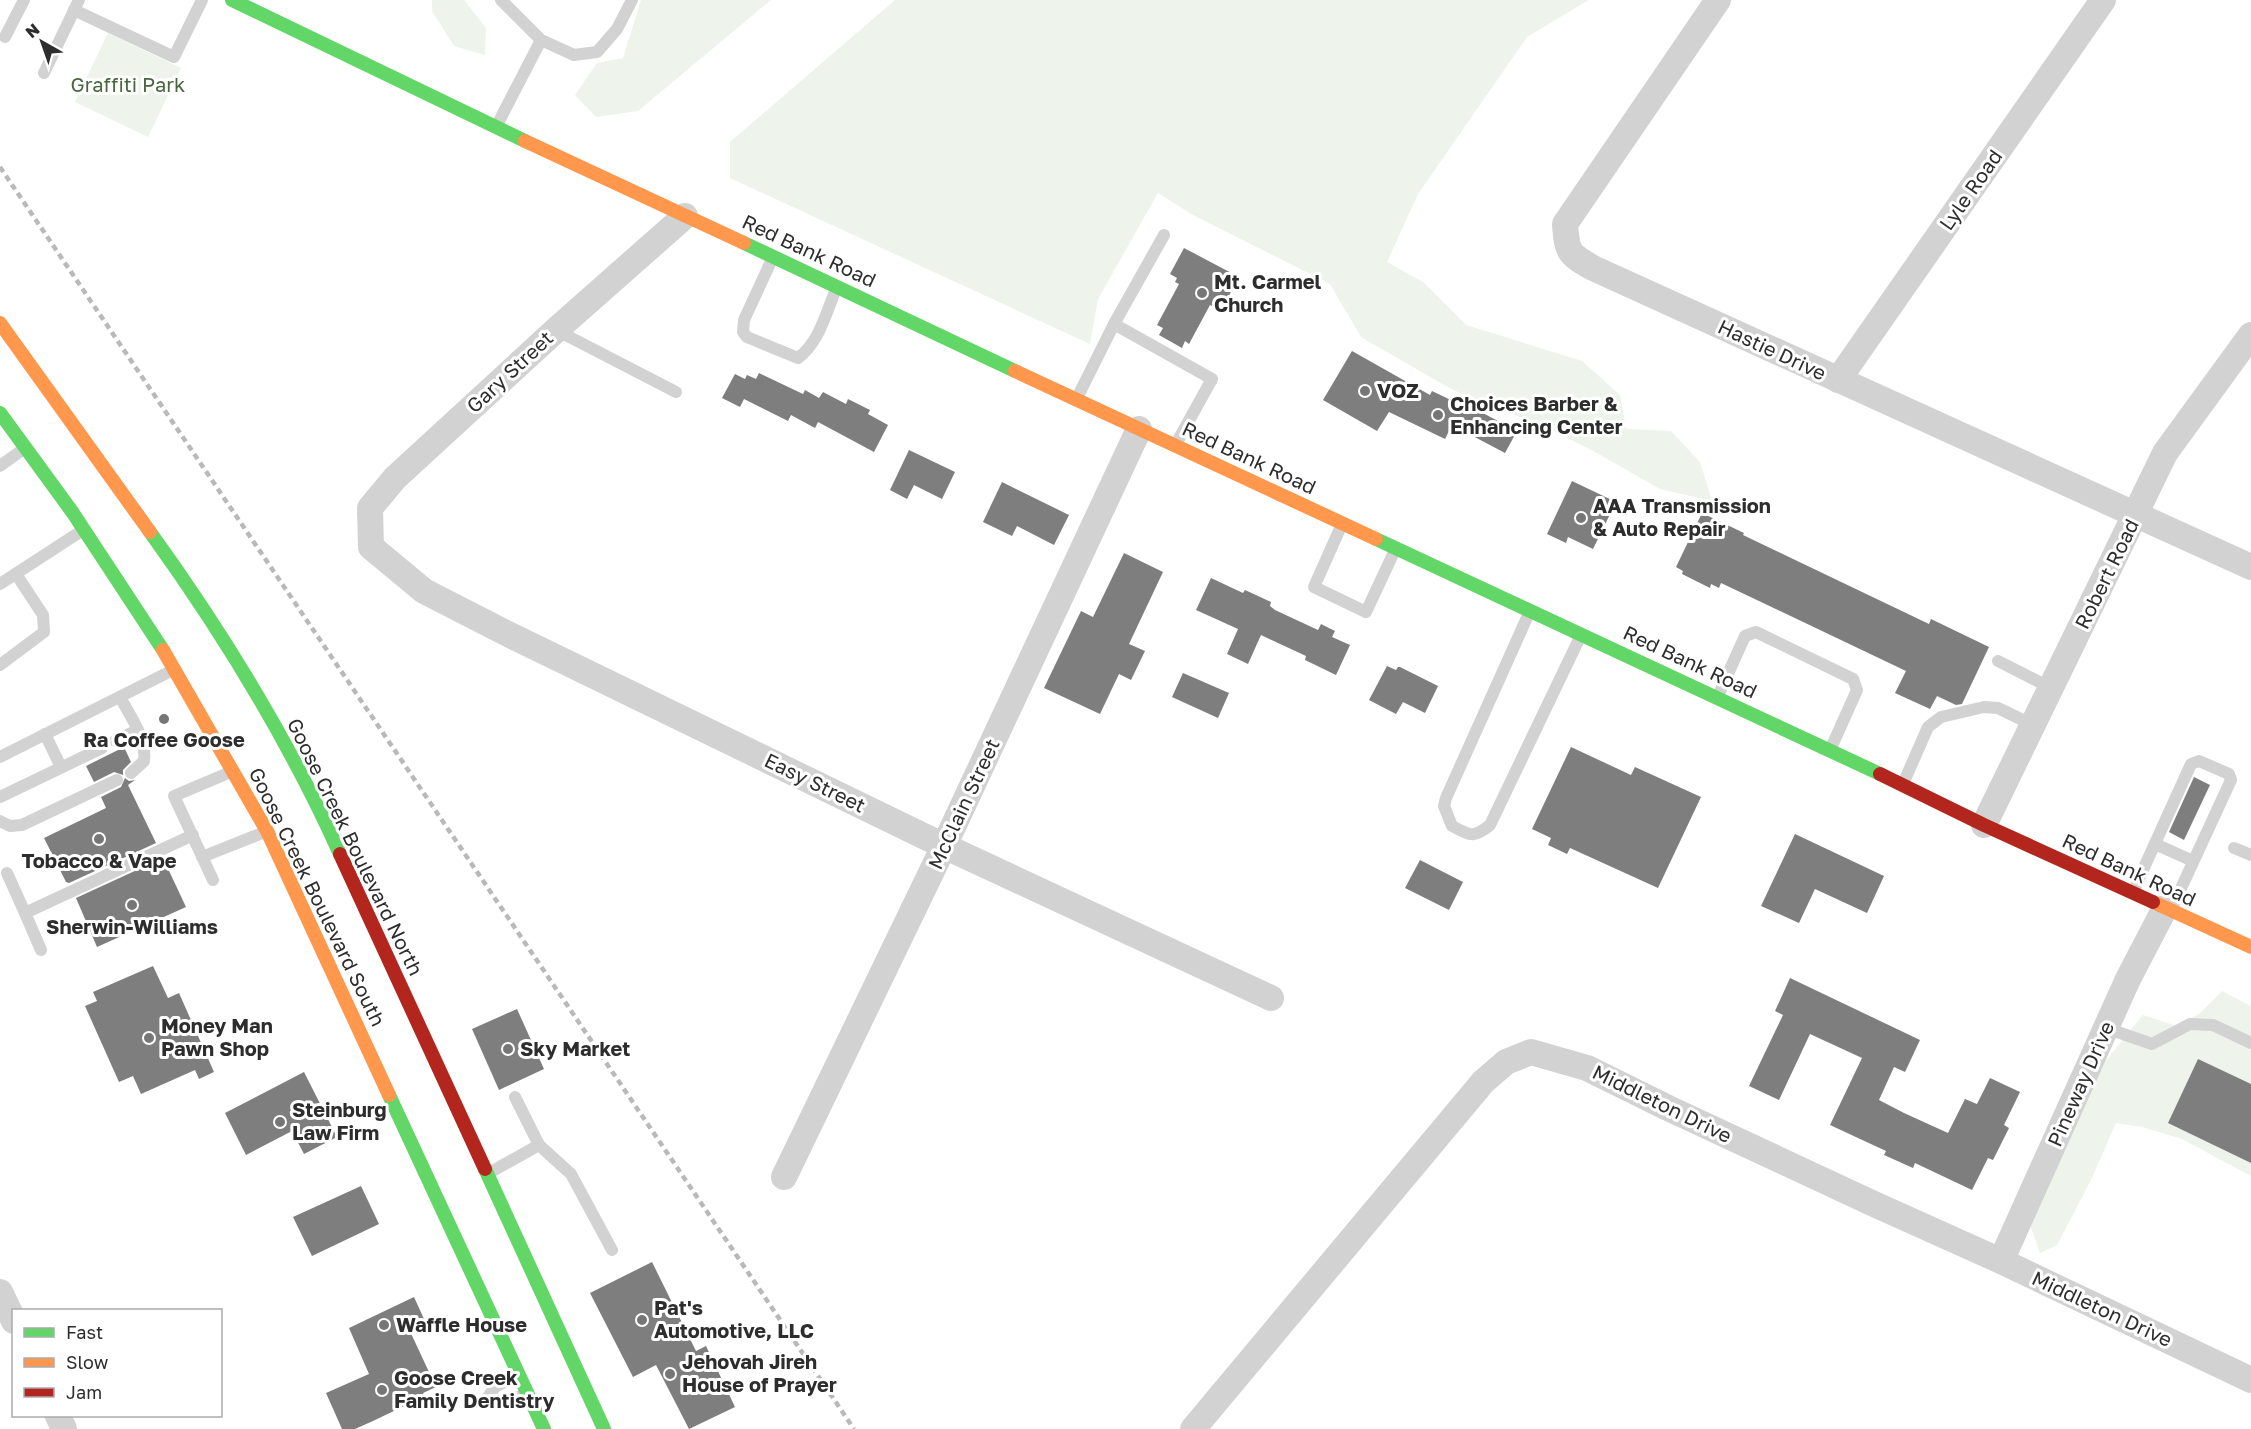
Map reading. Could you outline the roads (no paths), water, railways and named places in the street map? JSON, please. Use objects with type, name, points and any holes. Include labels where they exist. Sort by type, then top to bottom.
[{"type":"main road","name":"Red Bank Road","points":[[232,0],[496,127],[1139,429],[1831,749],[1984,825],[2168,910],[2249,944]]},
{"type":"main road","name":"Goose Creek Boulevard North","points":[[0,323],[193,591],[266,711],[319,807],[604,1429]]},
{"type":"main road","name":"Goose Creek Boulevard South","points":[[0,413],[84,530],[175,669],[267,831],[544,1429]]},
{"type":"street","name":"Hastie Drive","points":[[1718,0],[1565,224],[1567,246],[1574,258],[2251,567]]},
{"type":"street","name":"Lyle Road","points":[[1838,380],[2103,0]]},
{"type":"street","name":"Gary Street","points":[[371,547],[370,508],[395,478],[556,330],[685,216]]},
{"type":"street","name":"Robert Road","points":[[1984,825],[2165,453],[2251,335]]},
{"type":"street","name":"McClain Street","points":[[784,1177],[944,846],[1139,429]]},
{"type":"street","name":"Easy Street","points":[[371,547],[424,591],[516,639],[944,846],[1271,998]]},
{"type":"street","name":"Pineway Drive","points":[[2001,1261],[2128,979],[2168,910]]},
{"type":"street","name":"Middleton Drive","points":[[1193,1429],[1483,1082],[1506,1062],[1530,1052],[1587,1068],[2251,1380]]},
{"type":"street","points":[[0,1292],[12,1317]]},
{"type":"lane","points":[[5,38],[24,0]]},
{"type":"lane","points":[[44,74],[77,5],[174,57],[202,0]]},
{"type":"lane","points":[[501,0],[541,40],[574,55],[597,52],[617,28],[632,0]]},
{"type":"lane","points":[[496,127],[541,40]]},
{"type":"lane","points":[[1076,398],[1164,235]]},
{"type":"lane","points":[[774,256],[744,320],[743,332],[747,337],[798,358],[815,339],[837,286]]},
{"type":"lane","points":[[1114,324],[1212,379],[1175,445]]},
{"type":"lane","points":[[556,330],[676,392]]},
{"type":"lane","points":[[0,466],[26,447]]},
{"type":"lane","points":[[1342,523],[1314,587],[1366,612],[1396,548]]},
{"type":"lane","points":[[0,584],[84,530]]},
{"type":"lane","points":[[0,665],[44,632],[43,615],[16,574]]},
{"type":"lane","points":[[1531,610],[1446,798],[1444,806],[1452,826],[1471,835],[1480,834],[1490,825],[1582,633]]},
{"type":"lane","points":[[1718,696],[1745,636],[1756,632],[1853,679],[1857,690],[1831,749]]},
{"type":"lane","points":[[1998,661],[2051,688]]},
{"type":"lane","points":[[0,757],[175,669]]},
{"type":"lane","points":[[120,697],[137,730],[145,752],[144,761],[131,773]]},
{"type":"lane","points":[[1903,785],[1928,727],[1941,717],[1984,707],[1998,708],[2033,725]]},
{"type":"lane","points":[[116,741],[137,730]]},
{"type":"lane","points":[[45,734],[61,767]]},
{"type":"lane","points":[[0,796],[102,748]]},
{"type":"lane","points":[[2132,893],[2191,764],[2199,761],[2229,774],[2231,780],[2168,910]]},
{"type":"lane","points":[[213,880],[174,796],[234,771]]},
{"type":"lane","points":[[0,821],[10,826],[22,825],[117,780]]},
{"type":"lane","points":[[202,858],[267,831]]},
{"type":"lane","points":[[25,913],[193,835]]},
{"type":"lane","points":[[2155,844],[2193,861]]},
{"type":"lane","points":[[2234,848],[2251,855]]},
{"type":"lane","points":[[7,873],[41,950]]},
{"type":"lane","points":[[2106,1028],[2152,1044],[2190,1024],[2213,1025],[2251,1043]]},
{"type":"lane","points":[[515,1097],[539,1145],[571,1174],[612,1250]]},
{"type":"lane","points":[[488,1174],[539,1145]]},
{"type":"lane","points":[[519,1375],[495,1387],[486,1400],[499,1405],[528,1393]]},
{"type":"railway","points":[[0,167],[854,1429]]},
{"type":"place","name":"Mt. Carmel Church","points":[[1202,293]]},
{"type":"place","name":"VOZ","points":[[1365,391]]},
{"type":"place","name":"Choices Barber & Enhancing Center","points":[[1438,415]]},
{"type":"place","name":"AAA Transmission & Auto Repair","points":[[1581,518]]},
{"type":"place","name":"Ra Coffee Goose","points":[[164,719]]},
{"type":"place","name":"Tobacco & Vape","points":[[99,839]]},
{"type":"place","name":"Sherwin-Williams","points":[[132,905]]},
{"type":"place","name":"Money Man Pawn Shop","points":[[149,1038]]},
{"type":"place","name":"Sky Market","points":[[508,1049]]},
{"type":"place","name":"Steinburg Law Firm","points":[[280,1122]]},
{"type":"place","name":"Pat's Automotive, LLC","points":[[642,1320]]},
{"type":"place","name":"Waffle House","points":[[384,1325]]},
{"type":"place","name":"Jehovah Jireh House of Prayer","points":[[670,1374]]},
{"type":"place","name":"Goose Creek Family Dentistry","points":[[382,1390]]},
{"type":"park label","name":"Graffiti Park","points":[[128,85]]}]
